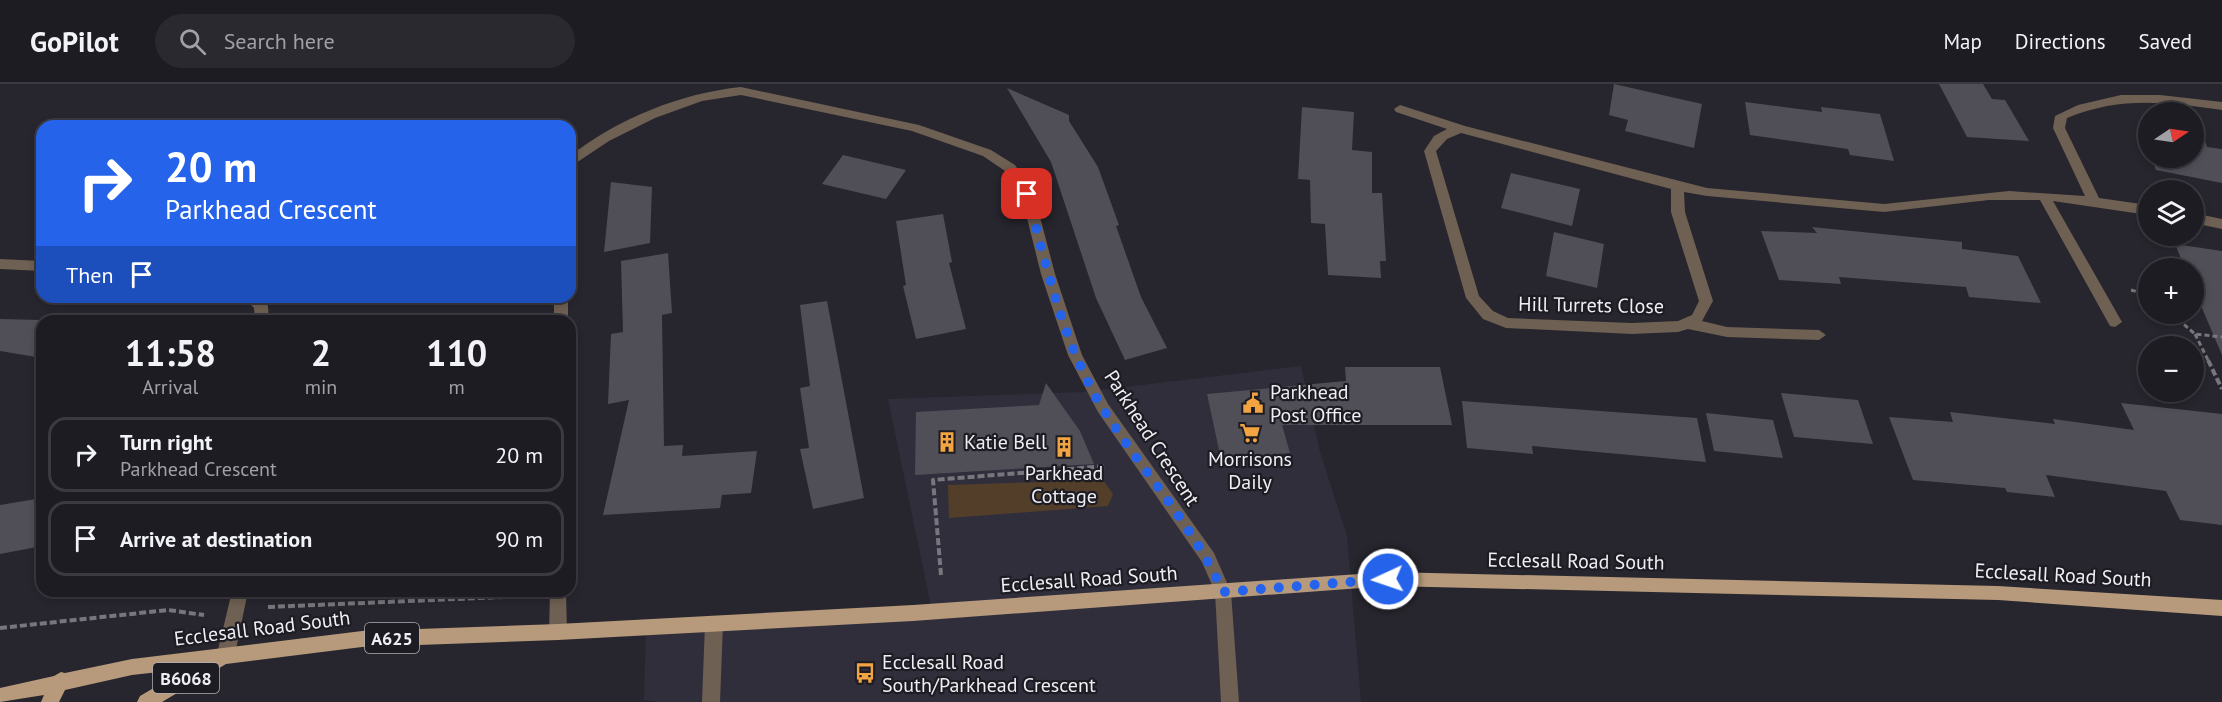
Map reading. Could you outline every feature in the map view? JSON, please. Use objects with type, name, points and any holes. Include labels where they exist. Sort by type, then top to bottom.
[{"type":"main road","name":"Ecclesall Road South","points":[[0,696],[61,680],[226,654],[362,639],[714,624],[1223,592],[1388,579],[1998,593],[2222,608]]},
{"type":"main road","name":"B6068","points":[[146,702],[226,654]]},
{"type":"main road","points":[[50,702],[61,680]]},
{"type":"street","name":"Parkhead Crescent","points":[[576,157],[603,139],[693,99],[722,91],[741,91],[915,128],[987,153],[1010,168],[1027,194],[1048,274],[1075,355],[1103,408],[1208,558],[1223,592]]},
{"type":"street","points":[[2094,201],[2059,128],[2061,116],[2082,107],[2123,97],[2157,97],[2222,106]]},
{"type":"street","points":[[1400,109],[1461,129],[1707,192],[1884,208],[1992,196],[2094,201],[2138,208]]},
{"type":"street","name":"Hill Turrets Close","points":[[1461,129],[1446,132],[1435,140],[1430,152],[1473,298],[1488,315],[1506,323],[1655,328],[1689,324],[1701,315],[1706,301],[1678,212],[1677,186]]},
{"type":"street","points":[[2044,198],[2115,322]]},
{"type":"street","points":[[2204,220],[2222,224]]},
{"type":"street","points":[[0,264],[36,266]]},
{"type":"street","points":[[1689,324],[1726,332],[1819,335]]},
{"type":"street","points":[[1223,592],[1230,702]]},
{"type":"street","points":[[226,654],[239,597]]},
{"type":"street","points":[[558,597],[558,632]]},
{"type":"street","points":[[711,702],[714,624]]},
{"type":"path","points":[[2184,324],[2195,333],[2222,388]]},
{"type":"path","points":[[2195,333],[2222,337]]},
{"type":"path","points":[[941,575],[933,480],[1141,463]]},
{"type":"path","points":[[258,607],[504,597]]},
{"type":"path","points":[[0,628],[168,610],[204,615]]},
{"type":"shaded area","points":[[1301,366],[1320,452],[1347,536],[1361,702],[658,702],[644,700],[646,628],[932,611],[888,399],[1083,392]]},
{"type":"shaded area","points":[[1103,480],[1113,494],[1108,506],[949,518],[948,485]]},
{"type":"building","points":[[1614,84],[1702,104],[1694,148],[1625,131],[1628,120],[1609,115]]},
{"type":"building","points":[[1939,84],[1983,84],[1992,99],[2005,100],[2029,141],[1967,137]]},
{"type":"building","points":[[1007,88],[1069,115],[1069,121],[1098,167],[1141,297],[1167,348],[1125,360],[1096,298],[1051,162]]},
{"type":"building","points":[[1745,102],[1822,112],[1821,107],[1880,114],[1894,161],[1850,155],[1848,149],[1750,135]]},
{"type":"building","points":[[1302,107],[1354,112],[1352,150],[1372,152],[1372,193],[1382,193],[1386,261],[1380,261],[1381,278],[1328,275],[1325,224],[1311,223],[1310,180],[1298,179]]},
{"type":"building","points":[[2204,141],[2207,147],[2222,149],[2222,183],[2155,168],[2204,168]]},
{"type":"building","points":[[843,155],[906,170],[886,199],[822,184]]},
{"type":"building","points":[[1511,173],[1580,189],[1572,226],[1501,208]]},
{"type":"building","points":[[611,182],[652,187],[650,243],[604,252]]},
{"type":"building","points":[[943,214],[952,262],[949,263],[966,329],[916,339],[903,286],[906,285],[896,221]]},
{"type":"building","points":[[1812,227],[1962,242],[1962,249],[2018,256],[2041,303],[1969,297],[1966,287],[1839,277],[1841,284],[1779,280],[1761,231],[1817,233]]},
{"type":"building","points":[[1554,232],[1604,244],[1597,288],[1546,276]]},
{"type":"building","points":[[2176,246],[2222,251],[2222,355],[2204,313],[2204,258],[2181,258]]},
{"type":"building","points":[[668,253],[672,313],[662,315],[664,446],[683,445],[682,456],[757,451],[751,493],[722,495],[720,508],[603,515],[629,400],[608,404],[611,334],[623,332],[621,261]]},
{"type":"building","points":[[827,301],[864,498],[813,509],[800,449],[809,448],[800,388],[810,386],[800,305]]},
{"type":"building","points":[[0,319],[36,320],[36,357],[0,351]]},
{"type":"building","points":[[1345,367],[1440,367],[1452,425],[1282,425],[1290,453],[1221,459],[1207,394],[1346,381]]},
{"type":"building","points":[[1046,383],[1080,431],[1094,464],[915,475],[916,412],[1039,405]]},
{"type":"building","points":[[1781,393],[1858,400],[1873,444],[1794,437]]},
{"type":"building","points":[[1462,401],[1697,418],[1706,462],[1532,446],[1533,454],[1467,448]]},
{"type":"building","points":[[2121,403],[2222,414],[2222,525],[2180,520],[2166,491],[2046,475],[2055,497],[2007,492],[2005,488],[1913,480],[1889,417],[1953,422],[1950,412],[2055,424],[2053,419],[2134,430]]},
{"type":"building","points":[[1706,413],[1773,420],[1783,458],[1714,451]]},
{"type":"building","points":[[36,499],[36,547],[0,554],[0,505]]},
{"type":"place","name":"Parkhead Post Office","points":[[1253,403]]},
{"type":"place","name":"Morrisons Daily","points":[[1250,433]]},
{"type":"place","name":"Katie Bell","points":[[947,442]]},
{"type":"place","name":"Parkhead Cottage","points":[[1064,447]]},
{"type":"place","name":"Ecclesall Road South/Parkhead Crescent","points":[[865,673]]},
{"type":"route","points":[[1027,194],[1048,274],[1075,355],[1103,408],[1208,558],[1223,592],[1388,579]]}]
